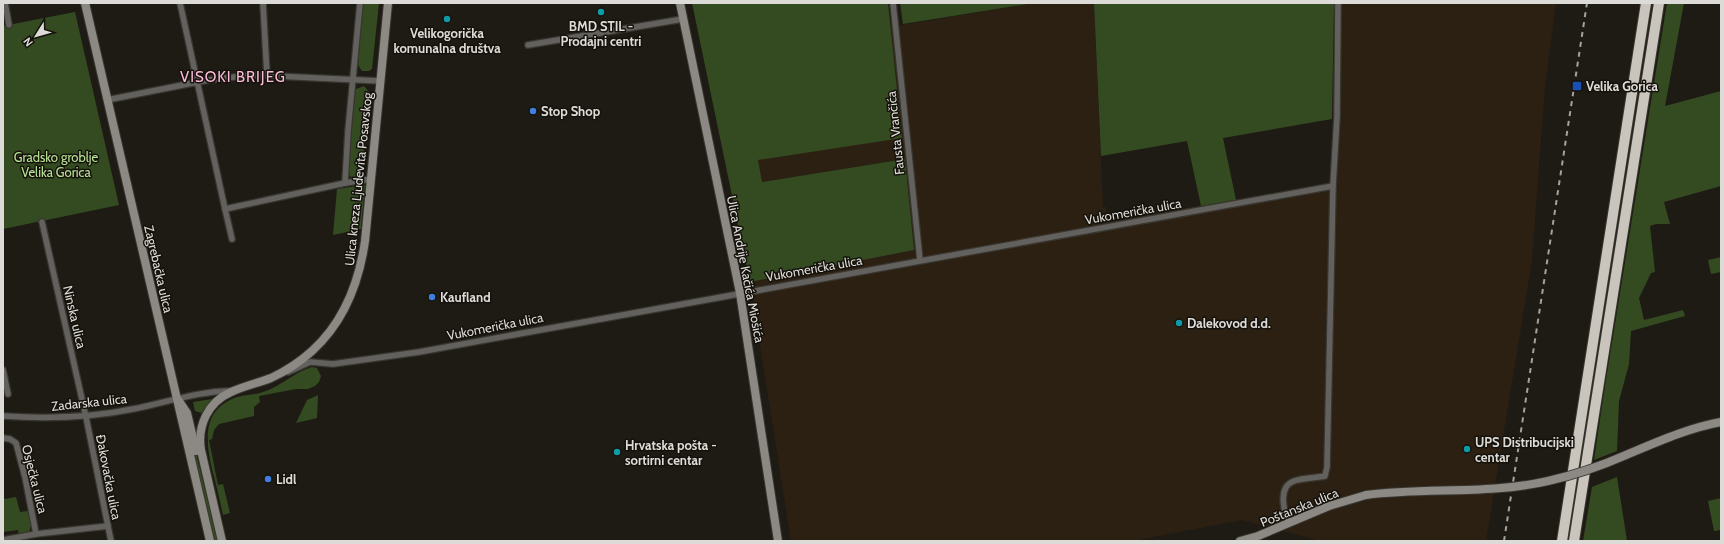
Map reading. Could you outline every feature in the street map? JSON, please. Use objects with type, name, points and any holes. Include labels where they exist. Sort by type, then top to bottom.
[{"type":"highway","points":[[1562,541],[1646,3]]},
{"type":"highway","points":[[1574,541],[1659,3]]},
{"type":"main road","name":"Zagrebačka ulica","points":[[85,3],[210,541]]},
{"type":"main road","name":"Ulica kneza Ljudevita Posavskog","points":[[234,391],[276,376],[312,351],[330,331],[346,306],[353,291],[361,267],[372,179],[388,3]]},
{"type":"main road","name":"Ulica Andrije Kačića Miošića","points":[[680,3],[740,293],[778,541]]},
{"type":"main road","points":[[222,541],[208,484],[200,442],[202,424],[207,414],[215,403],[234,391]]},
{"type":"main road","points":[[177,399],[183,405],[187,413],[197,455],[208,484]]},
{"type":"main road","name":"Poštanska ulica","points":[[1240,541],[1258,536],[1329,506],[1366,495],[1399,491],[1480,490],[1524,486],[1548,481],[1595,467],[1687,431],[1721,422]]},
{"type":"street","points":[[5,3],[9,25]]},
{"type":"street","points":[[180,3],[232,239]]},
{"type":"street","points":[[263,3],[267,75]]},
{"type":"street","points":[[345,183],[348,131],[360,3]]},
{"type":"street","name":"Fausta Vrančića","points":[[892,3],[920,260]]},
{"type":"street","points":[[1288,524],[1283,502],[1284,493],[1287,486],[1293,481],[1325,476],[1328,467],[1333,186],[1337,117],[1338,3]]},
{"type":"street","points":[[528,45],[683,19]]},
{"type":"street","points":[[107,100],[231,76],[267,75],[354,78],[381,81]]},
{"type":"street","points":[[225,209],[345,183],[372,179]]},
{"type":"street","name":"Vukomerička ulica","points":[[276,376],[310,362],[326,365],[419,352],[1333,186]]},
{"type":"street","name":"Ninska ulica","points":[[42,222],[86,417]]},
{"type":"street","points":[[3,370],[8,394]]},
{"type":"street","name":"Zadarska ulica","points":[[3,416],[58,418],[86,417],[216,391],[234,391]]},
{"type":"street","name":"Đakovačka ulica","points":[[86,417],[111,541]]},
{"type":"street","name":"Osječka ulica","points":[[3,438],[10,439],[16,443],[25,477],[36,534]]},
{"type":"street","points":[[3,540],[36,534],[108,526]]},
{"type":"shaded area","points":[[1034,3],[1094,3],[1103,207],[1106,207],[1108,222],[1329,183],[1337,183],[1341,112],[1341,3],[1556,3],[1545,86],[1532,261],[1486,541],[1320,541],[1242,520],[1132,541],[791,541],[750,282],[914,250],[905,159],[761,182],[758,160],[902,137],[890,27]]},
{"type":"green space","points":[[363,3],[379,3],[372,69],[369,71],[362,71],[358,65]]},
{"type":"green space","points":[[692,3],[888,3],[902,138],[758,160],[762,182],[905,159],[914,250],[750,282]]},
{"type":"green space","points":[[900,3],[1034,3],[903,24]]},
{"type":"green space","points":[[1094,3],[1334,3],[1332,119],[1223,138],[1236,200],[1201,206],[1187,141],[1101,156]]},
{"type":"green space","points":[[1667,3],[1684,3],[1665,106],[1721,91],[1721,186],[1664,202],[1670,224],[1656,224],[1650,226],[1655,272],[1651,273],[1639,298],[1644,320],[1683,310],[1685,316],[1631,331],[1629,364],[1619,401],[1617,451],[1594,460],[1605,386]]},
{"type":"green space","name":"Gradsko groblje Velika Gorica","points":[[75,12],[119,205],[3,229],[3,26]]},
{"type":"green space","points":[[364,86],[369,92],[362,176],[354,178],[349,174],[355,94],[356,89]]},
{"type":"green space","points":[[365,185],[361,229],[333,235],[337,189]]},
{"type":"green space","points":[[1721,257],[1721,272],[1711,274],[1708,260]]},
{"type":"green space","points":[[312,367],[317,368],[321,376],[319,382],[315,386],[308,389],[296,389],[259,396],[260,402],[254,407],[254,416],[219,424],[214,430],[212,439],[209,440],[218,485],[223,484],[230,513],[223,515],[211,463],[208,442],[208,432],[214,414],[220,406],[230,400],[266,391]]},
{"type":"green space","points":[[318,395],[317,418],[296,423],[307,400]]},
{"type":"green space","points":[[212,399],[202,413],[195,411],[193,402]]},
{"type":"green space","points":[[185,416],[187,417],[218,541],[214,541]]},
{"type":"green space","points":[[1617,477],[1627,541],[1583,541],[1592,487]]},
{"type":"green space","points":[[16,497],[20,512],[28,511],[31,525],[29,533],[19,535],[18,530],[3,532],[3,498]]},
{"type":"green space","points":[[1721,498],[1721,530],[1714,531],[1708,501]]},
{"type":"railway","points":[[1504,541],[1587,3]]},
{"type":"place","name":"BMD STIL - Prodajni centri","points":[[601,12]]},
{"type":"place","name":"Velikogorička komunalna društva","points":[[447,19]]},
{"type":"place","name":"Velika Gorica","points":[[1577,86]]},
{"type":"place","name":"Stop Shop","points":[[533,111]]},
{"type":"place","name":"Kaufland","points":[[432,297]]},
{"type":"place","name":"Dalekovod d.d.","points":[[1179,323]]},
{"type":"place","name":"UPS Distribucijski centar","points":[[1467,449]]},
{"type":"place","name":"Hrvatska pošta - sortirni centar","points":[[617,452]]},
{"type":"place","name":"Lidl","points":[[268,479]]},
{"type":"district","name":"VISOKI BRIJEG","points":[[233,77]]}]
